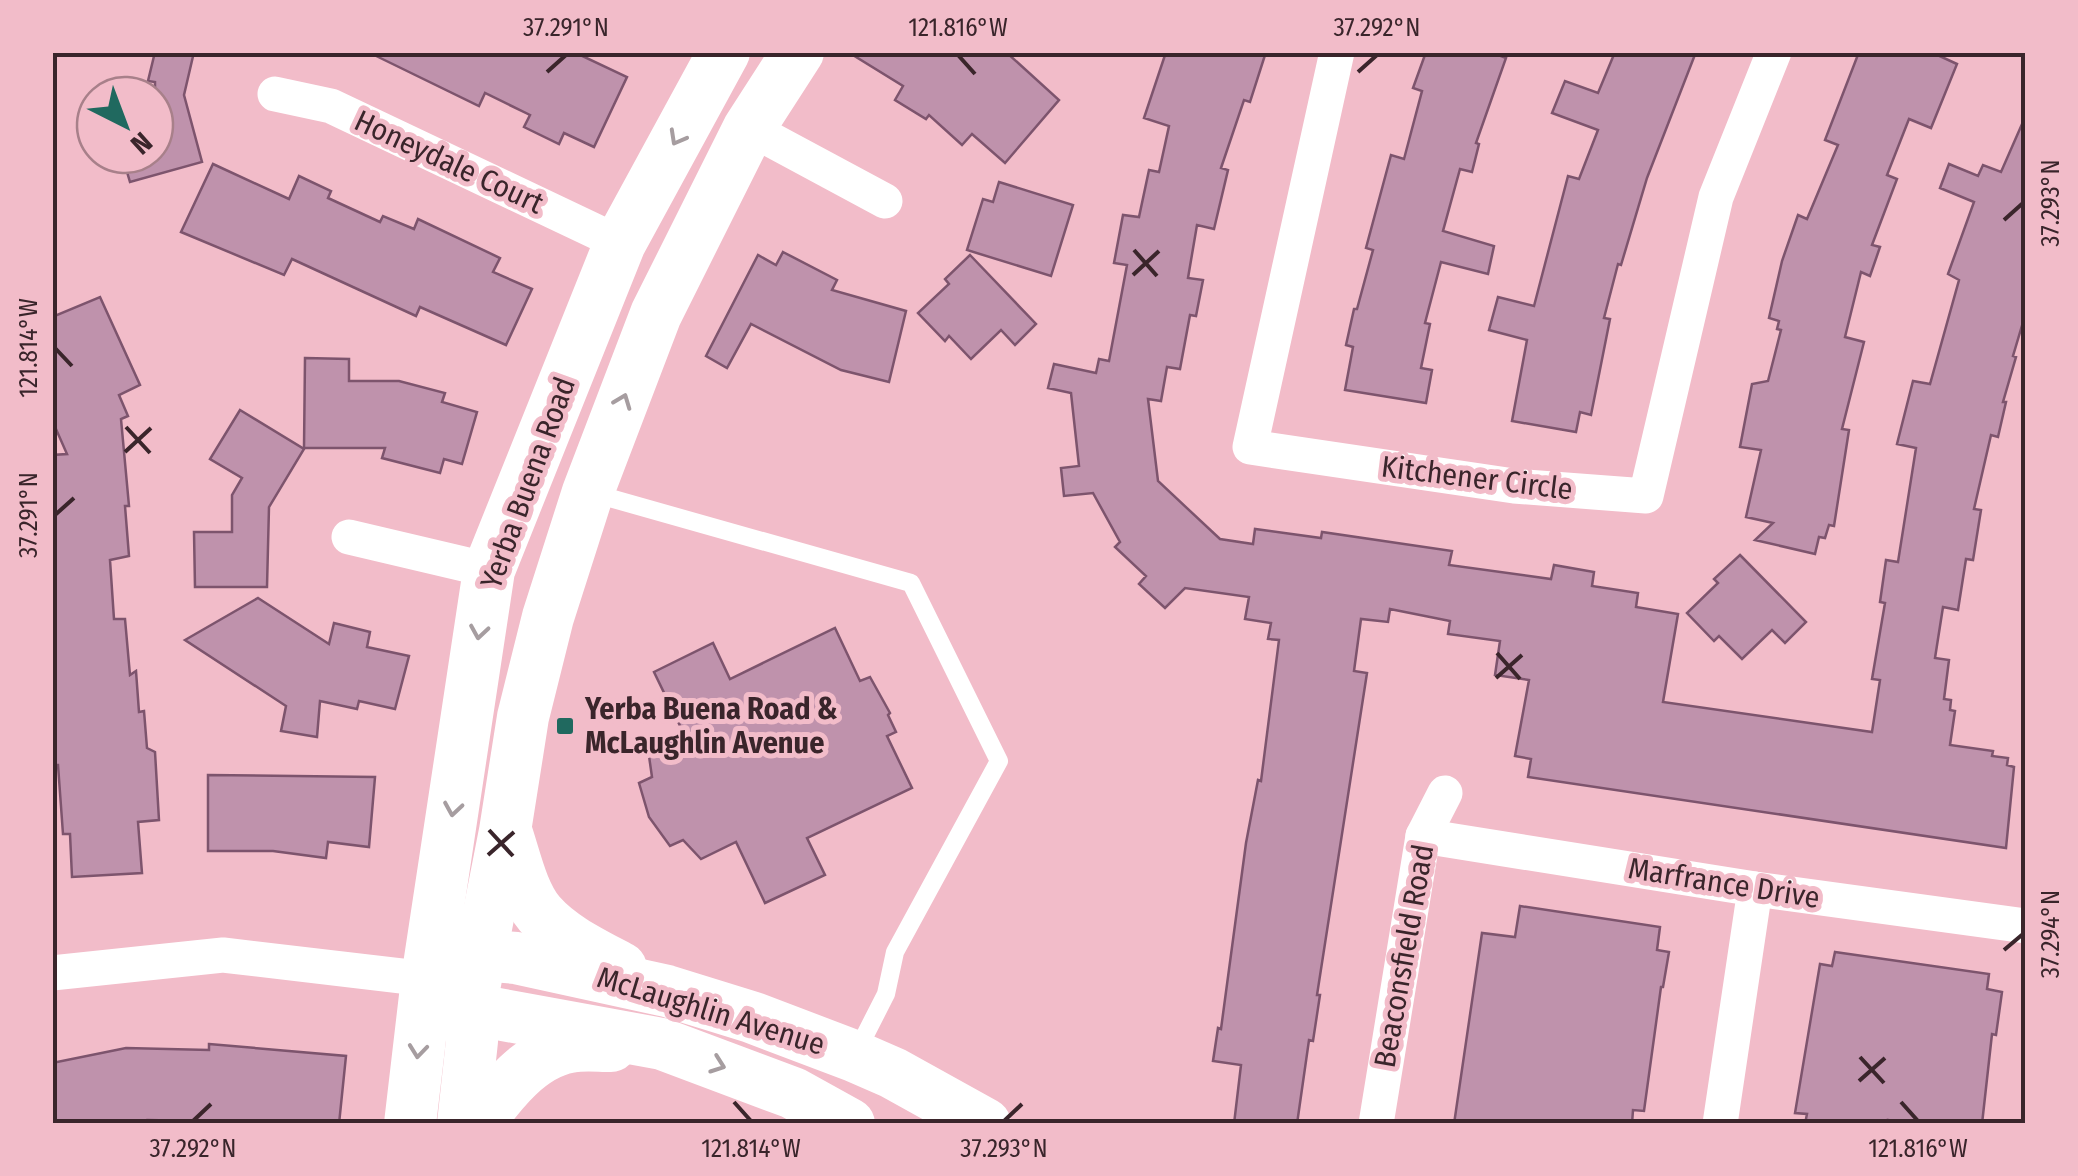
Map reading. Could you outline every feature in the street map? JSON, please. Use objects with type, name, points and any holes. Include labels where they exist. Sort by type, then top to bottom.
[{"type":"main road","name":"Yerba Buena Road","points":[[410,1124],[427,979],[489,570],[620,243],[724,52]]},
{"type":"main road","name":"Yerba Buena Road","points":[[463,1124],[472,1041],[470,1009],[506,831],[523,717],[548,617],[588,492],[656,314],[749,128],[798,52]]},
{"type":"main road","points":[[506,831],[540,914],[581,947],[667,992]]},
{"type":"main road","points":[[427,979],[480,954]]},
{"type":"main road","name":"McLaughlin Avenue","points":[[480,954],[516,958],[667,992],[750,1017],[893,1073],[985,1124]]},
{"type":"main road","name":"McLaughlin Avenue","points":[[427,979],[470,1009],[662,1044],[793,1093],[848,1124]]},
{"type":"main road","points":[[478,1124],[526,1068],[568,1047],[662,1044]]},
{"type":"street","name":"Kitchener Circle","points":[[1337,52],[1250,447],[1514,486],[1646,496],[1716,197],[1774,52]]},
{"type":"street","name":"Honeydale Court","points":[[275,94],[331,106],[620,243]]},
{"type":"street","points":[[749,128],[885,201]]},
{"type":"street","points":[[349,537],[489,570]]},
{"type":"street","name":"Beaconsfield Road","points":[[1376,1124],[1423,836],[1444,793]]},
{"type":"street","name":"Marfrance Drive","points":[[1423,836],[1754,889],[2026,926]]},
{"type":"street","points":[[1720,1124],[1754,889]]},
{"type":"street","name":"McLaughlin Avenue","points":[[52,973],[224,955],[427,979]]},
{"type":"lane","points":[[588,492],[910,583],[999,761],[895,952],[886,994],[854,1056]]},
{"type":"building","points":[[155,52],[194,52],[184,95],[202,162],[175,170],[175,75],[149,75]]},
{"type":"building","points":[[368,52],[574,52],[627,77],[594,147],[564,133],[559,144],[524,127],[530,115],[485,93],[479,106]]},
{"type":"building","points":[[848,52],[1006,52],[1059,100],[1005,163],[972,134],[962,145],[929,115],[926,119],[895,100],[903,86]]},
{"type":"building","points":[[1166,52],[1266,52],[1250,102],[1244,100],[1221,168],[1228,170],[1214,229],[1197,225],[1188,278],[1203,280],[1196,316],[1190,315],[1180,369],[1167,367],[1161,401],[1148,399],[1158,481],[1220,539],[1253,544],[1255,529],[1321,538],[1322,532],[1452,551],[1449,565],[1551,579],[1554,565],[1594,572],[1592,586],[1638,593],[1636,607],[1678,614],[1663,702],[1872,732],[1880,680],[1872,679],[1885,603],[1880,602],[1886,560],[1898,562],[1916,448],[1897,444],[1913,381],[1930,384],[1959,280],[1948,274],[1974,202],[1940,188],[1949,164],[1978,176],[1983,165],[2001,172],[2026,115],[2026,312],[2013,356],[2016,357],[1998,437],[1991,435],[1974,509],[1981,510],[1973,560],[1966,559],[1958,610],[1943,607],[1935,658],[1949,660],[1944,699],[1951,700],[1950,710],[1955,711],[1950,745],[1993,751],[1992,756],[2008,758],[2007,765],[2014,767],[2006,848],[1528,777],[1531,759],[1515,756],[1529,680],[1495,675],[1500,641],[1448,634],[1450,621],[1390,609],[1388,622],[1361,619],[1354,671],[1367,673],[1313,1041],[1309,1040],[1297,1124],[1234,1124],[1241,1065],[1213,1061],[1218,1028],[1221,1029],[1246,843],[1258,780],[1261,781],[1279,640],[1268,639],[1271,623],[1245,619],[1249,597],[1185,588],[1165,608],[1139,584],[1146,576],[1115,547],[1120,542],[1093,493],[1064,496],[1061,468],[1079,466],[1071,393],[1048,388],[1054,364],[1096,373],[1099,359],[1109,361],[1127,265],[1114,263],[1123,215],[1139,217],[1149,170],[1159,172],[1169,126],[1144,118]]},
{"type":"building","points":[[1426,52],[1491,52],[1506,58],[1476,143],[1479,144],[1472,172],[1460,169],[1443,231],[1494,246],[1488,274],[1441,262],[1425,323],[1430,324],[1421,368],[1432,370],[1426,403],[1345,390],[1353,347],[1346,345],[1373,250],[1366,248],[1391,155],[1404,159],[1422,91],[1413,88]]},
{"type":"building","points":[[1615,52],[1696,52],[1647,178],[1621,265],[1618,264],[1604,318],[1610,319],[1591,415],[1580,412],[1576,432],[1512,421],[1527,340],[1489,330],[1498,297],[1534,306],[1568,176],[1579,179],[1598,130],[1552,113],[1565,81],[1598,93]]},
{"type":"building","points":[[1859,52],[1931,52],[1957,64],[1931,128],[1909,119],[1887,175],[1897,179],[1872,245],[1880,247],[1870,276],[1861,272],[1845,337],[1864,342],[1842,429],[1849,430],[1834,526],[1829,525],[1825,538],[1819,537],[1815,554],[1755,540],[1773,523],[1746,517],[1761,450],[1740,447],[1752,384],[1768,381],[1781,330],[1777,329],[1779,321],[1769,318],[1782,261],[1798,215],[1807,219],[1838,145],[1825,140]]},
{"type":"building","points":[[213,164],[289,199],[299,176],[331,191],[328,198],[380,222],[383,216],[414,229],[418,219],[500,258],[493,272],[532,289],[506,345],[420,307],[416,316],[292,259],[284,275],[181,232]]},
{"type":"building","points":[[128,175],[155,175],[130,182]]},
{"type":"building","points":[[999,182],[1073,205],[1051,276],[967,250],[983,199],[993,202]]},
{"type":"building","points":[[783,252],[837,280],[832,290],[906,311],[889,382],[841,370],[751,324],[727,368],[706,356],[758,255],[776,265]]},
{"type":"building","points":[[970,255],[1036,324],[1015,345],[1001,330],[971,359],[949,336],[945,341],[918,313],[949,284],[945,279]]},
{"type":"building","points":[[100,297],[140,385],[119,395],[128,416],[121,419],[129,556],[110,560],[114,619],[125,619],[130,675],[136,671],[147,748],[155,752],[159,820],[138,822],[142,873],[72,877],[70,834],[63,834],[58,765],[52,765],[52,455],[67,454],[52,420],[52,317]]},
{"type":"building","points":[[305,358],[349,359],[349,381],[399,381],[445,393],[442,402],[477,412],[462,464],[444,459],[440,473],[382,458],[385,448],[304,448]]},
{"type":"building","points":[[240,410],[304,449],[269,507],[267,587],[195,587],[194,532],[232,532],[232,495],[242,478],[210,459]]},
{"type":"building","points":[[1740,555],[1806,622],[1785,643],[1772,630],[1742,659],[1719,636],[1714,641],[1687,613],[1718,583],[1714,579]]},
{"type":"building","points":[[258,598],[329,644],[334,623],[370,632],[367,647],[409,656],[395,709],[359,701],[357,709],[320,701],[317,737],[281,731],[286,706],[185,640]]},
{"type":"building","points":[[835,628],[860,681],[870,677],[890,713],[896,732],[887,736],[912,788],[807,838],[825,875],[765,903],[736,842],[701,859],[683,840],[670,846],[649,817],[639,783],[652,777],[648,749],[683,732],[654,672],[713,643],[730,679]]},
{"type":"building","points":[[208,775],[375,777],[369,847],[328,842],[326,858],[273,851],[208,851]]},
{"type":"building","points":[[1520,906],[1660,927],[1657,950],[1669,952],[1644,1111],[1633,1110],[1632,1124],[1454,1124],[1482,933],[1515,937]]},
{"type":"building","points":[[1835,952],[1989,974],[1987,989],[2002,992],[1996,1035],[1992,1034],[1982,1124],[1888,1120],[1888,1124],[1805,1124],[1807,1114],[1795,1113],[1820,964],[1832,966]]},
{"type":"building","points":[[209,1044],[346,1056],[339,1124],[147,1120],[131,1124],[52,1124],[52,1063],[126,1048],[209,1050]]},
{"type":"place","name":"Yerba Buena Road & McLaughlin Avenue","points":[[565,726]]}]
